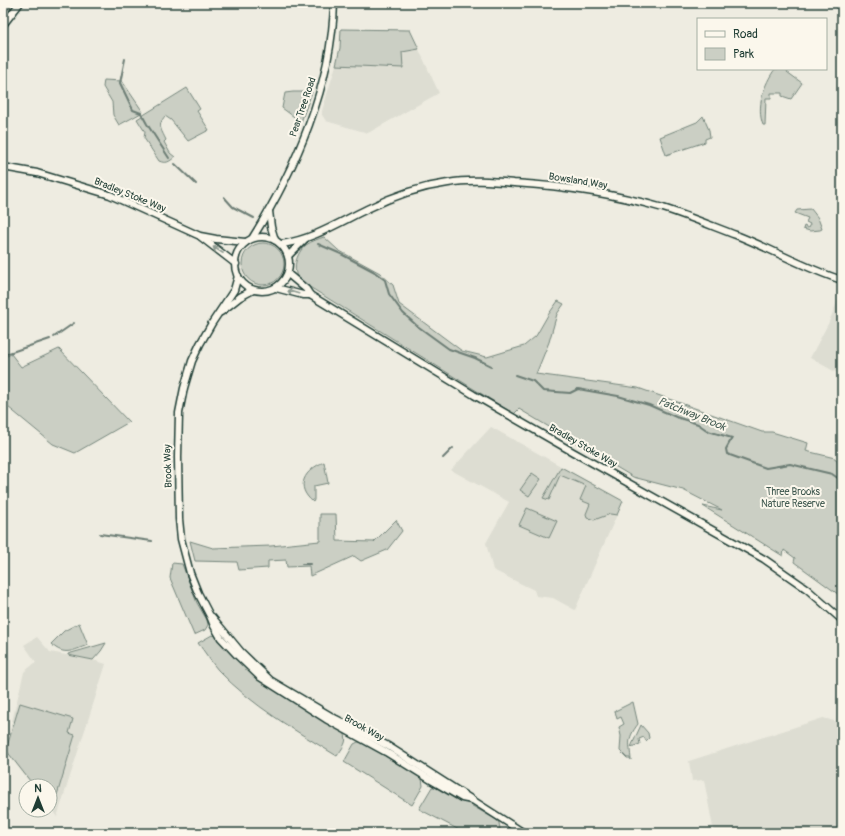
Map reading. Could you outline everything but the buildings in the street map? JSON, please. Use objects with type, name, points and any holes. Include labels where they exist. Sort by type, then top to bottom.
[{"type":"street","points":[[3,25],[20,3]]},
{"type":"street","name":"Pear Tree Road","points":[[253,237],[270,211],[311,121],[327,66],[332,32],[334,3]]},
{"type":"street","name":"Bradley Stoke Way","points":[[3,167],[37,173],[110,195],[200,236],[236,264]]},
{"type":"street","name":"Bowsland Way","points":[[281,244],[306,238],[383,201],[413,190],[454,182],[478,181],[528,184],[604,194],[662,208],[738,236],[842,280]]},
{"type":"street","points":[[270,211],[271,227],[275,240]]},
{"type":"street","name":"Bradley Stoke Way","points":[[200,236],[245,242]]},
{"type":"street","points":[[262,236],[275,240],[281,244],[288,256],[288,274],[284,282],[276,288],[266,291],[253,290],[244,285],[238,276],[236,264],[238,254],[245,242],[253,237],[262,236]]},
{"type":"street","name":"Bowsland Way","points":[[288,256],[306,238]]},
{"type":"street","name":"Bradley Stoke Way","points":[[288,274],[306,289],[310,295],[474,395],[764,559],[807,589],[842,620]]},
{"type":"street","name":"Brook Way","points":[[238,276],[234,290],[200,344],[189,369],[180,408],[178,432],[179,520],[181,539],[190,573],[214,626],[225,642],[260,677],[326,720],[386,749],[463,793],[524,833]]},
{"type":"street","name":"Bradley Stoke Way","points":[[276,288],[303,295],[310,295]]},
{"type":"street","name":"Brook Way","points":[[216,317],[234,301],[253,290]]},
{"type":"shaded area","points":[[341,29],[410,30],[439,93],[368,133],[326,121],[322,115],[322,111],[340,48]]},
{"type":"shaded area","points":[[842,290],[841,375],[810,358],[829,322]]},
{"type":"shaded area","points":[[491,427],[623,501],[575,610],[553,598],[536,596],[534,590],[493,570],[486,543],[509,502],[451,470]]},
{"type":"shaded area","points":[[37,637],[50,652],[106,664],[58,814],[58,778],[27,778],[5,750],[24,672],[36,662],[24,645]]},
{"type":"shaded area","points":[[823,718],[842,723],[842,833],[714,833],[704,780],[692,781],[689,761]]},
{"type":"green space","points":[[341,29],[410,30],[419,49],[402,52],[403,68],[336,65],[340,48]]},
{"type":"green space","points":[[774,70],[788,70],[787,72],[802,83],[791,99],[782,96],[782,93],[771,93],[771,98],[766,98],[765,125],[763,125],[760,111],[762,96]]},
{"type":"green space","points":[[104,80],[122,81],[143,112],[119,125],[113,115],[112,102],[103,87]]},
{"type":"green space","points":[[187,88],[200,109],[197,111],[209,130],[188,141],[171,120],[165,116],[160,125],[161,130],[166,140],[164,142],[170,153],[175,157],[167,162],[161,162],[144,138],[145,132],[137,119]]},
{"type":"green space","points":[[312,92],[301,122],[282,108],[285,93]]},
{"type":"green space","points":[[703,116],[709,130],[710,137],[705,139],[705,142],[666,155],[660,137],[697,122]]},
{"type":"green space","points":[[811,209],[818,218],[822,229],[820,230],[810,231],[803,229],[804,226],[808,228],[810,224],[806,222],[808,218],[795,213],[797,210]]},
{"type":"green space","name":"Three Brooks Nature Reserve","points":[[324,237],[338,250],[380,273],[393,285],[399,304],[462,351],[487,357],[524,346],[536,336],[558,301],[564,304],[557,314],[549,342],[536,374],[638,388],[762,432],[772,432],[808,443],[806,451],[835,458],[842,468],[842,597],[794,562],[795,558],[784,550],[783,556],[703,506],[722,510],[683,490],[633,477],[519,409],[514,414],[300,281],[297,277],[295,267],[297,257],[306,245]]},
{"type":"green space","points":[[263,243],[278,249],[284,264],[278,279],[263,285],[248,279],[242,264],[248,249]]},
{"type":"green space","points":[[59,349],[129,422],[75,453],[53,444],[8,407],[3,408],[3,358],[11,354],[21,367]]},
{"type":"green space","points":[[324,462],[328,483],[314,486],[313,502],[304,490],[304,479],[312,469]]},
{"type":"green space","points":[[561,467],[623,501],[617,515],[610,514],[594,520],[587,517],[586,514],[590,504],[580,500],[586,486],[560,475],[549,500],[543,498]]},
{"type":"green space","points":[[532,473],[541,479],[529,496],[520,490]]},
{"type":"green space","points":[[527,508],[557,521],[549,538],[519,525]]},
{"type":"green space","points":[[320,514],[336,514],[337,541],[374,542],[396,520],[402,531],[387,550],[361,561],[354,556],[310,576],[309,566],[287,567],[286,560],[268,561],[268,568],[239,570],[237,562],[195,561],[190,541],[213,548],[271,546],[320,541]]},
{"type":"green space","points":[[172,563],[182,564],[197,603],[207,620],[208,625],[205,630],[194,635],[170,578]]},
{"type":"green space","points":[[79,623],[88,645],[65,651],[56,648],[51,644],[64,631]]},
{"type":"green space","points":[[212,635],[217,636],[257,678],[293,702],[344,732],[346,739],[343,748],[337,756],[275,717],[231,683],[215,667],[198,643]]},
{"type":"green space","points":[[106,643],[93,660],[68,655],[68,654]]},
{"type":"green space","points":[[633,702],[638,724],[630,738],[631,760],[620,751],[621,736],[619,727],[624,724],[621,717],[617,719],[615,711]]},
{"type":"green space","points":[[20,703],[73,719],[69,733],[75,735],[58,792],[58,778],[28,778],[6,750]]},
{"type":"green space","points":[[641,725],[648,733],[649,738],[646,741],[644,737],[639,739],[640,744],[631,747]]},
{"type":"green space","points":[[362,742],[422,778],[423,786],[412,805],[344,762],[354,744]]},
{"type":"green space","points":[[432,787],[439,787],[497,820],[500,829],[497,833],[465,833],[419,809]]},
{"type":"waterway","name":"Patchway Brook","points":[[125,59],[120,83],[133,110],[141,113],[169,158]]},
{"type":"waterway","name":"Patchway Brook","points":[[175,164],[196,184]]},
{"type":"waterway","name":"Patchway Brook","points":[[224,197],[233,207],[254,218]]},
{"type":"waterway","name":"Patchway Brook","points":[[318,244],[373,271],[385,280],[389,294],[403,313],[416,325],[449,349],[475,358],[491,366]]},
{"type":"waterway","points":[[54,337],[74,323]]},
{"type":"waterway","points":[[3,355],[50,339]]},
{"type":"waterway","name":"Patchway Brook","points":[[515,375],[533,381],[543,391],[570,393],[578,389],[618,396],[649,405],[676,417],[698,424],[708,431],[732,438],[726,449],[727,454],[766,468],[790,464],[832,474],[842,481]]},
{"type":"waterway","points":[[443,458],[453,448]]},
{"type":"waterway","points":[[100,534],[152,541]]},
{"type":"waterway","points":[[302,564],[310,564]]}]
